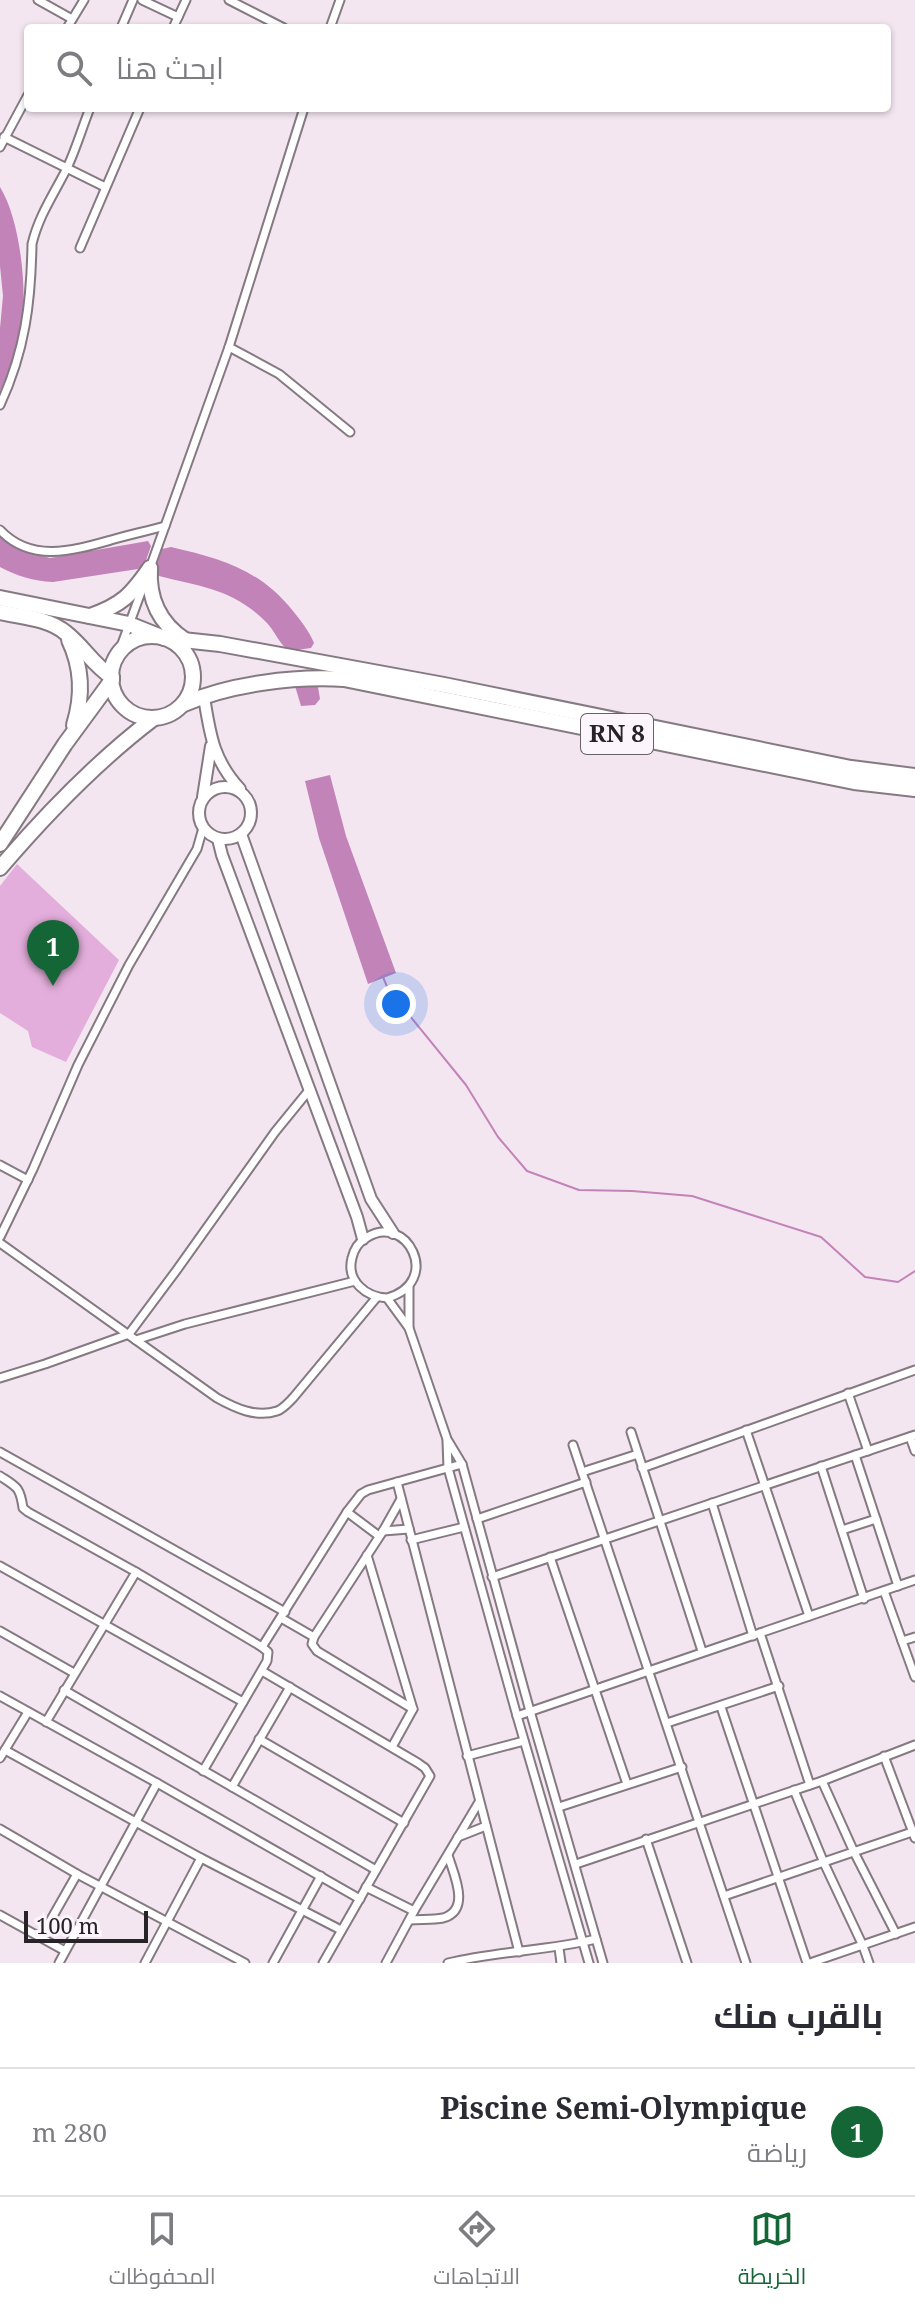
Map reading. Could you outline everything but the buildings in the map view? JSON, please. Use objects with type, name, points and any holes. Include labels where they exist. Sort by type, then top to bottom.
[{"type":"highway","points":[[87,617],[120,604],[132,594],[150,568]]},
{"type":"highway","points":[[150,568],[150,590],[156,610],[169,627],[186,640]]},
{"type":"highway","points":[[0,598],[129,624],[164,638],[175,643],[183,650],[193,671],[190,694],[184,704],[170,714],[141,717],[130,712],[114,692],[112,678],[116,660],[121,651],[136,640],[164,638]]},
{"type":"highway","points":[[0,612],[42,621],[66,632],[112,678]]},
{"type":"highway","points":[[65,744],[78,713],[80,680],[78,663],[66,632]]},
{"type":"highway","name":"RN 8","points":[[164,638],[239,647],[281,657],[344,679],[854,782],[915,789]]},
{"type":"highway","name":"RN 8","points":[[184,704],[320,670],[851,768],[915,776]]},
{"type":"highway","points":[[0,844],[112,678]]},
{"type":"highway","points":[[0,868],[74,786],[154,718]]},
{"type":"street","points":[[38,0],[72,19]]},
{"type":"street","points":[[69,24],[84,0]]},
{"type":"street","points":[[123,24],[133,0]]},
{"type":"street","points":[[142,0],[178,17]]},
{"type":"street","points":[[175,24],[186,0]]},
{"type":"street","points":[[229,0],[276,24]]},
{"type":"street","points":[[331,24],[340,0]]},
{"type":"street","points":[[0,147],[24,102]]},
{"type":"street","points":[[0,405],[23,343],[36,230],[67,168],[88,112]]},
{"type":"street","points":[[80,248],[138,112]]},
{"type":"street","points":[[116,660],[229,347],[303,112]]},
{"type":"street","points":[[4,137],[105,187]]},
{"type":"street","points":[[229,347],[279,374],[350,432]]},
{"type":"street","points":[[0,530],[26,549],[48,552],[90,546],[165,526]]},
{"type":"street","points":[[204,697],[211,740],[223,768],[242,791],[252,813],[241,834],[234,838],[218,839]]},
{"type":"street","points":[[211,740],[199,816],[203,828],[218,839],[363,1239]]},
{"type":"street","points":[[203,797],[217,787],[242,791]]},
{"type":"street","points":[[203,828],[192,858],[129,965],[78,1065],[0,1240],[217,1398],[241,1410],[278,1411],[293,1398],[377,1297]]},
{"type":"street","points":[[241,834],[371,1199],[393,1233]]},
{"type":"street","points":[[0,1378],[129,1334],[310,1089]]},
{"type":"street","points":[[0,1165],[28,1180]]},
{"type":"street","points":[[382,1232],[393,1233],[402,1237],[414,1252],[416,1272],[409,1285],[397,1295],[377,1297],[367,1293],[355,1281],[352,1257],[363,1239],[382,1232]]},
{"type":"street","points":[[136,1340],[185,1324],[355,1281]]},
{"type":"street","points":[[409,1285],[409,1328]]},
{"type":"street","points":[[387,1298],[409,1328],[447,1439],[462,1464],[603,1963]]},
{"type":"street","points":[[642,1468],[915,1370]]},
{"type":"street","points":[[848,1393],[868,1451]]},
{"type":"street","points":[[746,1430],[809,1616]]},
{"type":"street","points":[[631,1432],[702,1651]]},
{"type":"street","points":[[492,1577],[913,1436],[915,1451]]},
{"type":"street","points":[[447,1439],[448,1468],[589,1963]]},
{"type":"street","points":[[573,1445],[746,1963]]},
{"type":"street","points":[[0,1452],[283,1615],[314,1637]]},
{"type":"street","points":[[582,1472],[638,1454]]},
{"type":"street","points":[[855,1455],[898,1586]]},
{"type":"street","points":[[262,1647],[361,1494],[462,1464]]},
{"type":"street","points":[[821,1466],[864,1599]]},
{"type":"street","points":[[0,1476],[18,1488],[23,1508],[28,1512],[267,1650],[269,1655],[262,1671],[203,1771]]},
{"type":"street","points":[[397,1482],[519,1952]]},
{"type":"street","points":[[477,1519],[586,1482]]},
{"type":"street","points":[[401,1499],[312,1644],[317,1651],[413,1709]]},
{"type":"street","points":[[712,1503],[757,1635],[779,1686],[810,1785]]},
{"type":"street","points":[[347,1512],[381,1534],[409,1529]]},
{"type":"street","points":[[842,1530],[876,1519]]},
{"type":"street","points":[[411,1540],[464,1527]]},
{"type":"street","points":[[367,1555],[413,1709],[392,1747]]},
{"type":"street","points":[[550,1557],[627,1784]]},
{"type":"street","points":[[0,1566],[243,1702]]},
{"type":"street","points":[[46,1722],[136,1572]]},
{"type":"street","points":[[517,1716],[915,1580]]},
{"type":"street","points":[[884,1591],[915,1677]]},
{"type":"street","points":[[0,1631],[74,1673]]},
{"type":"street","points":[[902,1641],[915,1637]]},
{"type":"street","points":[[262,1671],[392,1747],[425,1768],[430,1776],[323,1963]]},
{"type":"street","points":[[667,1723],[779,1686]]},
{"type":"street","points":[[232,1787],[290,1687]]},
{"type":"street","points":[[64,1690],[376,1870]]},
{"type":"street","points":[[0,1696],[360,1899]]},
{"type":"street","points":[[721,1707],[808,1963],[915,1927]]},
{"type":"street","points":[[0,1758],[28,1712]]},
{"type":"street","points":[[259,1739],[404,1823]]},
{"type":"street","points":[[467,1756],[524,1741]]},
{"type":"street","points":[[576,1864],[822,1781],[915,1745]]},
{"type":"street","points":[[5,1750],[201,1858],[341,1930]]},
{"type":"street","points":[[724,1896],[914,1834],[884,1756]]},
{"type":"street","points":[[559,1807],[682,1767]]},
{"type":"street","points":[[822,1781],[896,1934]]},
{"type":"street","points":[[59,1963],[157,1783]]},
{"type":"street","points":[[794,1790],[869,1963]]},
{"type":"street","points":[[386,1963],[479,1801]]},
{"type":"street","points":[[458,1837],[486,1826]]},
{"type":"street","points":[[0,1829],[77,1874],[245,1963]]},
{"type":"street","points":[[646,1839],[687,1963]]},
{"type":"street","points":[[410,1920],[443,1918],[456,1908],[459,1889],[448,1855]]},
{"type":"street","points":[[145,1963],[201,1858]]},
{"type":"street","points":[[41,1937],[77,1874]]},
{"type":"street","points":[[273,1963],[321,1876]]},
{"type":"street","points":[[366,1887],[414,1911]]},
{"type":"street","points":[[0,1915],[65,1951]]},
{"type":"street","points":[[448,1963],[559,1948],[596,1939]]},
{"type":"street","points":[[559,1948],[561,1963]]},
{"type":"shaded area","points":[[0,187],[18,238],[24,298],[19,340],[0,391],[3,296]]},
{"type":"shaded area","points":[[0,535],[19,549],[50,558],[148,541],[151,546],[144,566],[138,569],[53,582],[25,578],[0,567]]},
{"type":"shaded area","points":[[171,547],[223,561],[267,585],[305,626],[314,643],[311,648],[289,651],[266,622],[241,602],[216,591],[159,576],[155,570],[162,549]]},
{"type":"shaded area","points":[[315,684],[320,699],[315,705],[301,706],[295,686]]},
{"type":"shaded area","points":[[330,775],[346,836],[396,973],[368,984],[319,838],[305,781]]},
{"type":"shaded area","points":[[17,864],[119,960],[66,1062],[32,1047],[28,1031],[0,1013],[0,886]]},
{"type":"waterway","points":[[383,977],[388,989],[466,1085],[498,1137],[527,1171],[579,1190],[692,1196],[821,1237],[865,1277],[898,1282],[915,1271]]},
{"type":"place","name":"Piscine Semi-Olympique","points":[[53,986]]}]
